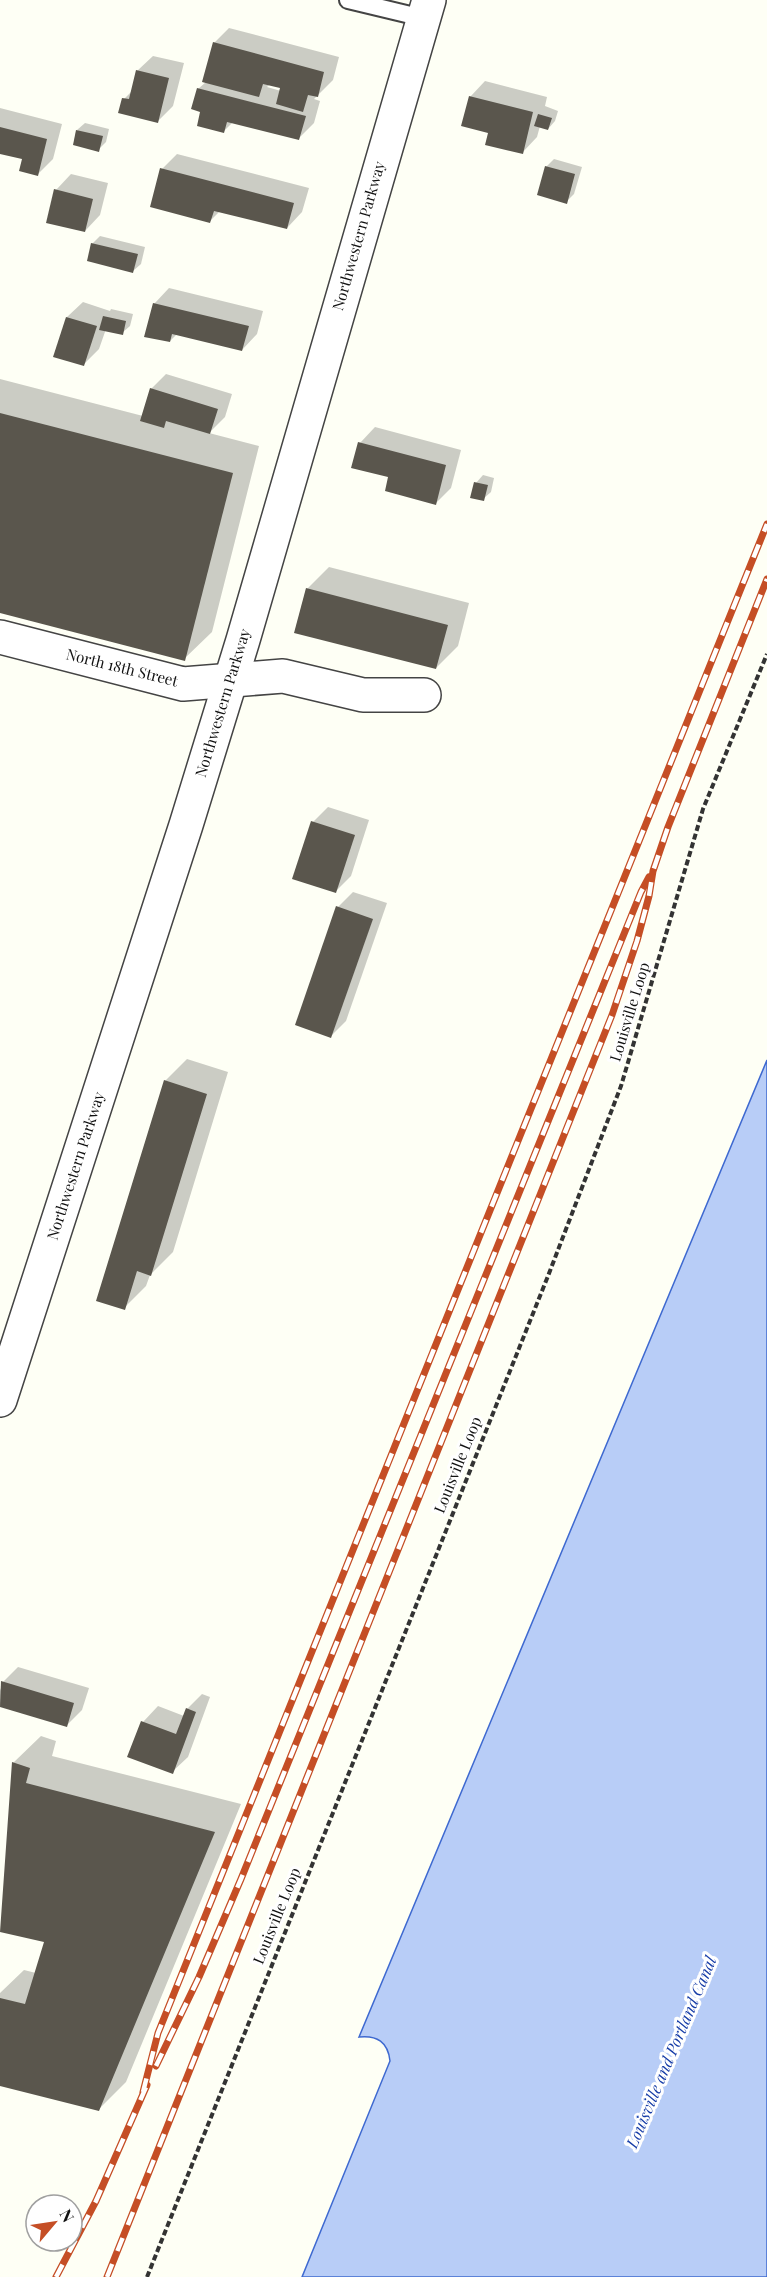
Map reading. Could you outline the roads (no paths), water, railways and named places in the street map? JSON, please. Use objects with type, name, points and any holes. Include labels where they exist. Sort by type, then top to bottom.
[{"type":"street","name":"Northwestern Parkway","points":[[0,1400],[182,837],[426,9]]},
{"type":"street","name":"North 18th Street","points":[[0,637],[183,684],[283,676],[363,695],[424,694]]},
{"type":"lane","points":[[348,0],[426,9]]},
{"type":"water","name":"Louisville and Portland Canal","points":[[767,1060],[767,2277],[302,2277],[390,2061],[387,2049],[380,2041],[371,2037],[359,2037]]},
{"type":"railway","points":[[143,2092],[158,2033],[767,524]]},
{"type":"railway","points":[[107,2277],[612,1015],[637,941],[653,871],[668,827],[767,579]]},
{"type":"railway","points":[[156,2066],[199,1977],[241,1879],[649,877]]},
{"type":"railway","points":[[56,2277],[96,2201],[147,2085]]}]
